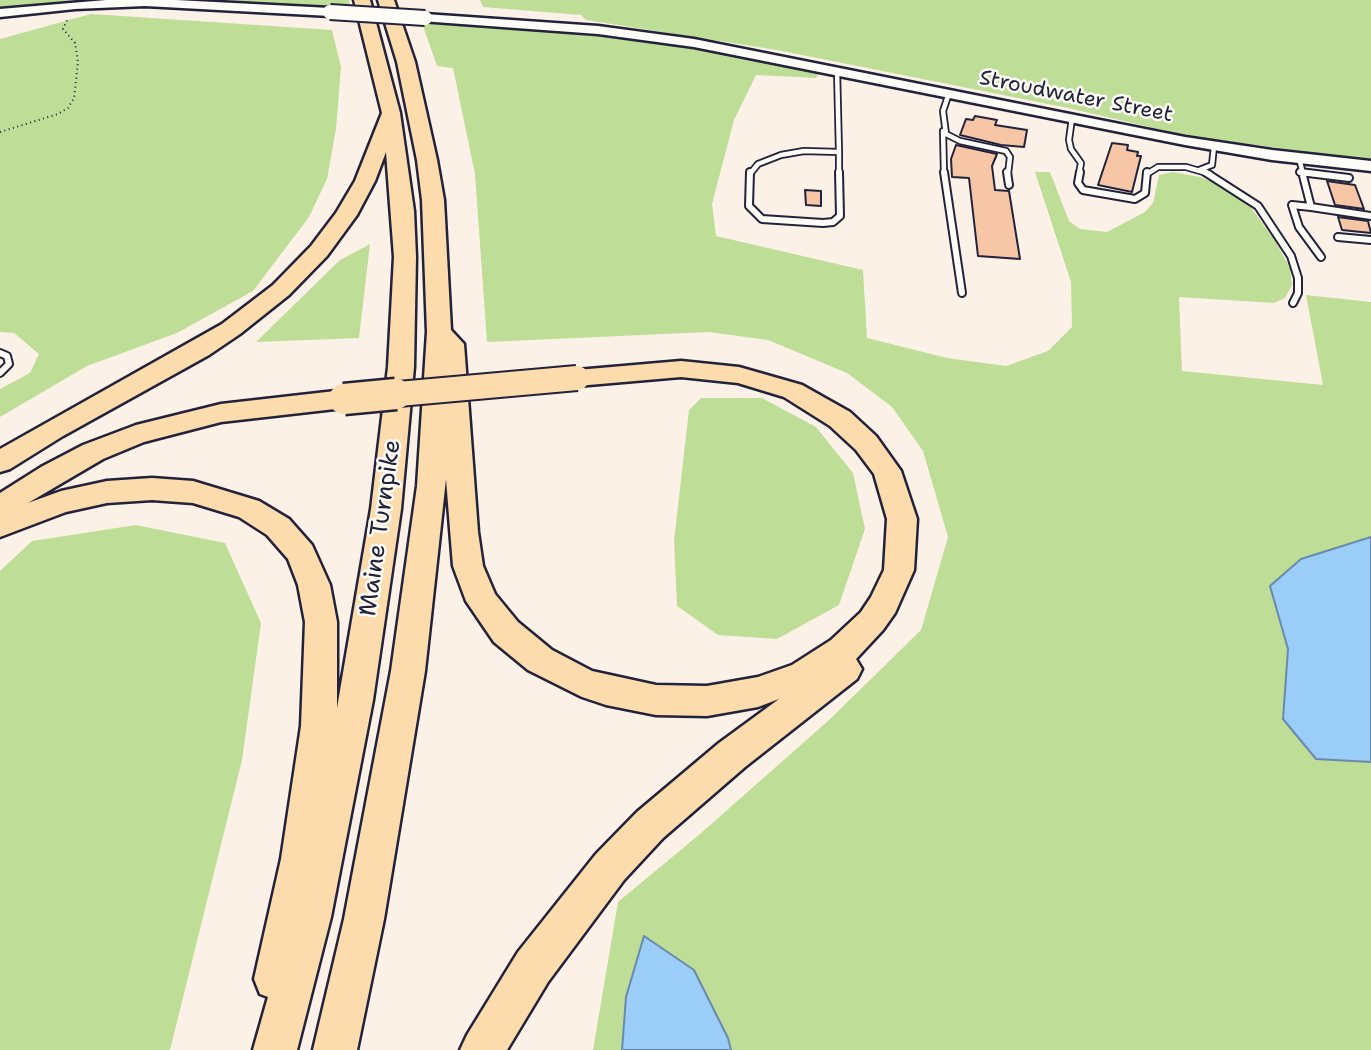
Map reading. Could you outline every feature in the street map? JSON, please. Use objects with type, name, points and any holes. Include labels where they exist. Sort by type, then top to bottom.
[{"type":"highway","name":"Maine Turnpike","points":[[275,1050],[311,917],[356,700],[389,484],[401,367],[405,257],[403,211],[391,113],[362,0]]},
{"type":"highway","name":"Maine Turnpike","points":[[335,1050],[364,919],[408,671],[430,486],[439,332],[433,201],[427,160],[406,62],[386,0]]},
{"type":"highway","points":[[0,462],[53,429],[200,349],[281,290],[319,251],[346,215],[365,181],[391,113]]},
{"type":"highway","points":[[439,332],[452,344],[463,532],[468,566],[482,601],[498,622],[540,660],[582,682],[630,696],[656,700],[707,701],[758,692],[804,675],[843,650],[872,621],[884,604],[899,570],[903,545],[902,519],[899,502],[887,471],[866,443],[840,419],[793,391],[739,374],[681,369],[577,374]]},
{"type":"highway","points":[[0,489],[80,447],[165,416],[229,402],[345,395],[701,362],[757,370],[809,389],[856,417],[880,442],[900,471],[913,502],[918,536],[909,587],[891,621],[847,668],[732,755],[650,825],[571,913],[533,967],[482,1050]]},
{"type":"highway","points":[[0,506],[93,452],[136,435],[221,413],[345,395]]},
{"type":"highway","points":[[0,526],[61,502],[107,492],[152,489],[193,492],[249,509],[278,527],[300,553],[314,584],[321,622],[319,726],[300,859],[261,1050]]},
{"type":"main road","points":[[0,13],[63,6],[172,3],[330,12],[598,30],[775,58]]},
{"type":"main road","name":"Stroudwater Street","points":[[775,58],[1300,165],[1371,166]]},
{"type":"lane","points":[[837,70],[840,216],[823,223],[771,221],[762,219],[749,206],[750,172],[758,164],[794,153],[838,152]]},
{"type":"lane","points":[[949,93],[944,102],[942,161],[962,293]]},
{"type":"lane","points":[[1072,118],[1069,139],[1071,149],[1081,163],[1078,183],[1083,190],[1135,199],[1145,193],[1147,172],[1169,167],[1199,170],[1244,195],[1267,217],[1291,256],[1298,278],[1298,293],[1293,303]]},
{"type":"lane","points":[[943,131],[960,141],[1006,151],[1010,156],[1007,168],[1009,185]]},
{"type":"lane","points":[[1199,170],[1212,165],[1214,146]]},
{"type":"lane","points":[[1311,207],[1300,165],[1349,178]]},
{"type":"lane","points":[[1321,257],[1299,227],[1292,205],[1371,216]]},
{"type":"lane","points":[[1338,237],[1371,240]]},
{"type":"lane","points":[[0,353],[7,356],[9,365],[0,373]]},
{"type":"path","points":[[0,132],[45,119],[68,108],[74,98],[78,62],[75,44],[63,29],[68,16],[63,6]]},
{"type":"green space","points":[[0,0],[113,0],[0,10]]},
{"type":"green space","points":[[210,0],[349,0],[351,9],[286,5]]},
{"type":"green space","points":[[480,0],[1371,0],[1371,160],[1188,136],[1068,108],[777,50],[586,20],[581,15],[483,7]]},
{"type":"green space","points":[[91,14],[332,30],[341,67],[336,129],[327,179],[309,217],[253,291],[177,333],[87,366],[0,417],[0,389],[30,373],[39,354],[14,333],[0,332],[0,39]]},
{"type":"green space","points":[[422,23],[612,35],[821,70],[816,78],[756,75],[734,120],[712,204],[716,236],[863,270],[867,338],[947,358],[1006,366],[1048,351],[1072,327],[1071,282],[1035,172],[1050,172],[1069,221],[1080,229],[1107,232],[1145,212],[1153,203],[1159,175],[1173,172],[1200,177],[1222,186],[1248,204],[1274,239],[1290,268],[1292,285],[1285,298],[1274,303],[1179,297],[1182,371],[1323,385],[1306,295],[1371,302],[1371,1050],[593,1050],[618,902],[829,720],[921,630],[948,537],[923,451],[892,407],[847,373],[768,340],[708,332],[487,342],[475,174],[453,68],[437,66]]},
{"type":"green space","points":[[370,244],[359,338],[256,342],[340,260]]},
{"type":"green space","points":[[701,398],[762,398],[816,427],[853,473],[865,529],[839,605],[777,639],[718,635],[677,606],[674,541],[689,410]]},
{"type":"green space","points":[[136,525],[225,543],[261,623],[242,760],[170,1050],[0,1050],[0,571],[32,541]]},
{"type":"water","points":[[1371,537],[1371,762],[1316,759],[1283,719],[1288,649],[1270,586],[1301,559]]},
{"type":"water","points":[[644,936],[694,970],[728,1038],[731,1050],[622,1050],[626,997]]},
{"type":"building","points":[[975,116],[997,120],[995,125],[1027,130],[1024,147],[1001,145],[960,135],[966,119],[973,120]]},
{"type":"building","points":[[1112,143],[1128,145],[1127,150],[1138,152],[1137,156],[1141,156],[1132,192],[1098,185]]},
{"type":"building","points":[[956,145],[997,154],[992,166],[995,190],[1009,191],[1020,259],[978,256],[969,178],[952,177],[951,159]]},
{"type":"building","points":[[1327,181],[1355,185],[1364,209],[1335,205]]},
{"type":"building","points":[[805,190],[821,191],[821,206],[806,205]]},
{"type":"building","points":[[1338,217],[1368,221],[1371,233],[1342,230]]}]
